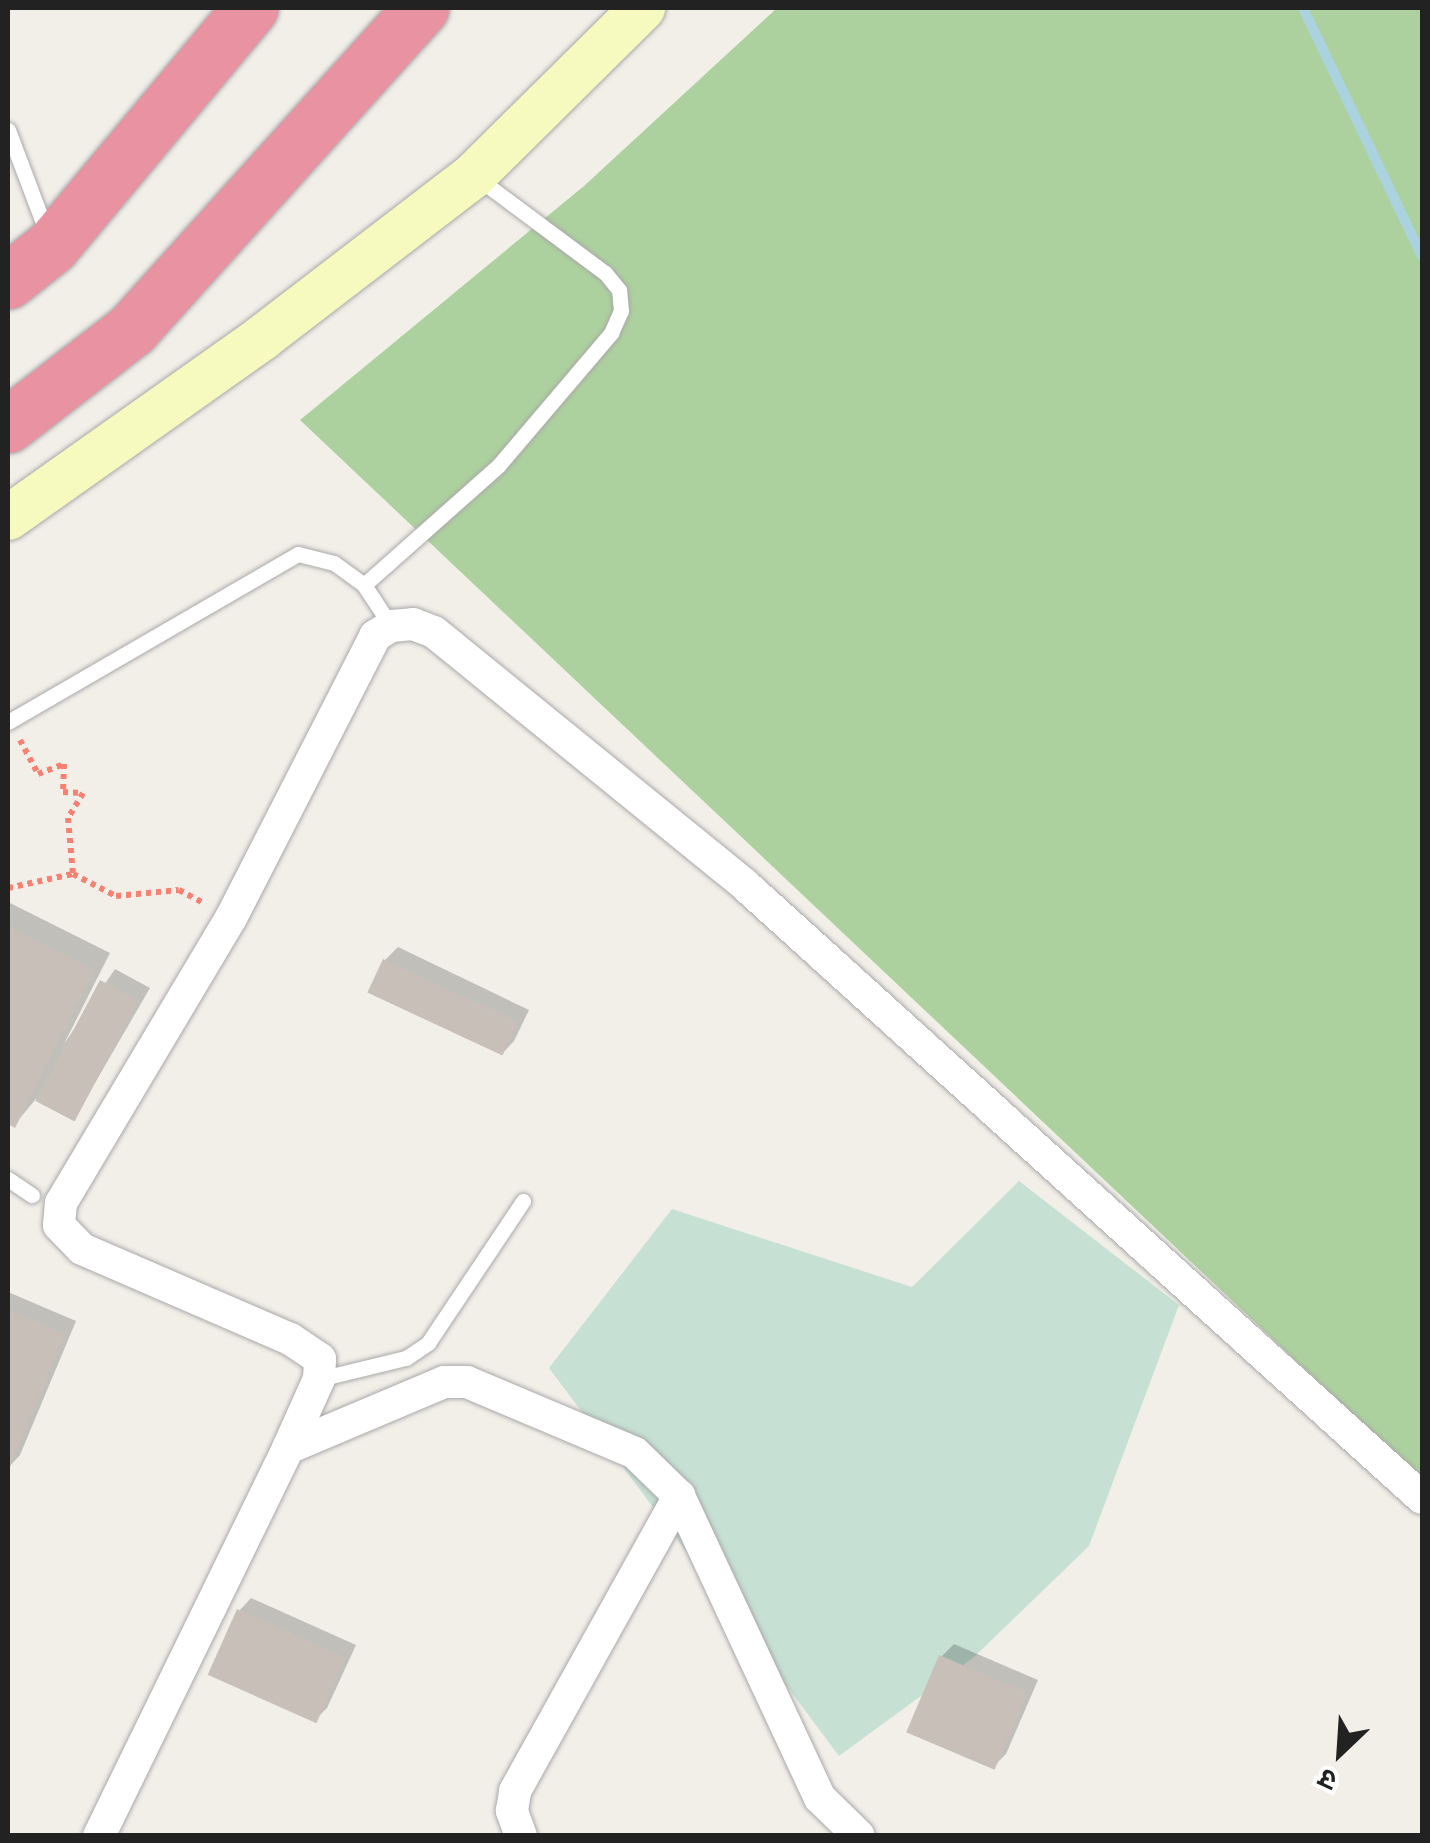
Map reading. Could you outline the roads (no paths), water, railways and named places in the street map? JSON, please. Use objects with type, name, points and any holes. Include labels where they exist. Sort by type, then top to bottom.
[{"type":"highway","points":[[8,281],[52,246],[250,8]]},
{"type":"highway","points":[[8,425],[132,329],[421,8]]},
{"type":"main road","points":[[8,517],[262,337],[473,175],[642,8]]},
{"type":"street","points":[[99,1836],[288,1448],[319,1379],[320,1358],[310,1348],[82,1248],[59,1225],[62,1203],[231,918],[375,636],[391,626],[412,624],[464,654],[745,884],[1422,1498]]},
{"type":"street","points":[[288,1448],[444,1382],[467,1382],[635,1452],[679,1496],[820,1798],[859,1836]]},
{"type":"street","points":[[521,1836],[512,1812],[515,1791],[679,1496]]},
{"type":"lane","points":[[8,130],[52,246]]},
{"type":"lane","points":[[364,586],[498,466],[568,388],[620,311],[619,290],[605,273],[473,175]]},
{"type":"lane","points":[[8,722],[298,554],[334,562],[364,586],[391,626]]},
{"type":"lane","points":[[8,1179],[32,1195]]},
{"type":"lane","points":[[319,1379],[406,1358],[428,1344],[523,1201]]},
{"type":"waterway","points":[[1303,8],[1422,256]]}]
